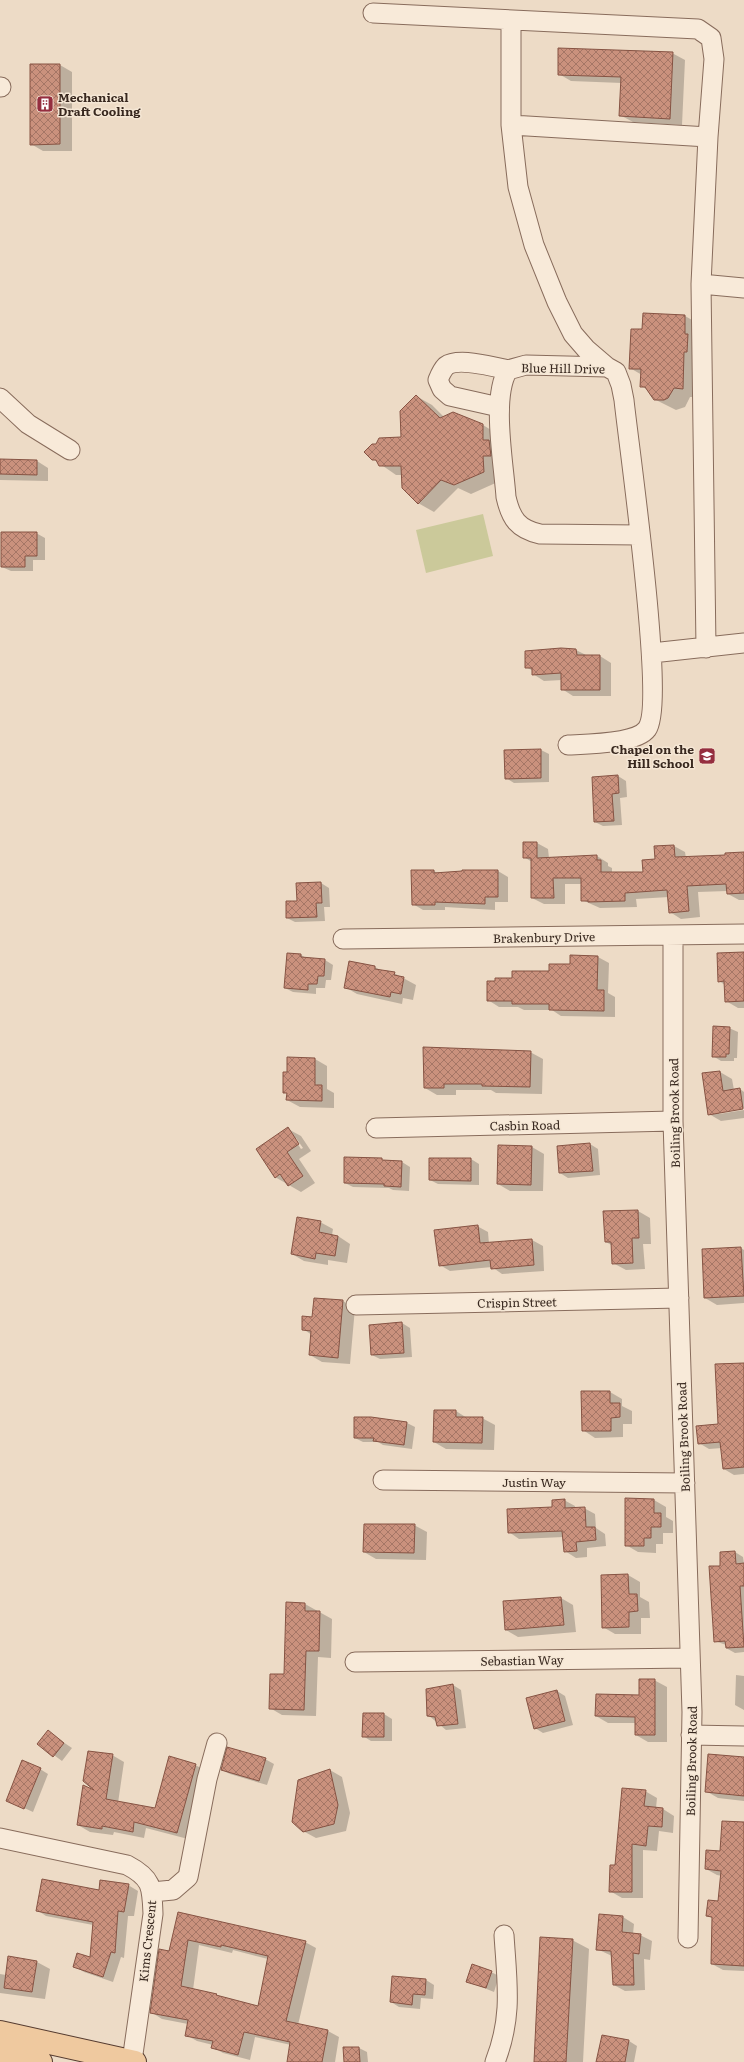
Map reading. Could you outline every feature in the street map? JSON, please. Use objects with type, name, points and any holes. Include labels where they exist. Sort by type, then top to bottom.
[{"type":"main road","points":[[0,2032],[133,2062]]},
{"type":"main road","points":[[12,2058],[41,2062]]},
{"type":"street","points":[[374,14],[698,29],[705,32],[711,38],[714,59],[708,137],[701,284],[706,648]]},
{"type":"street","points":[[511,20],[511,125],[518,187],[537,252],[557,302],[573,334],[586,349],[607,367]]},
{"type":"street","points":[[511,125],[708,137]]},
{"type":"street","points":[[701,284],[744,288]]},
{"type":"street","points":[[499,407],[450,396],[442,389],[438,380],[447,365],[460,363],[486,364],[508,370]]},
{"type":"street","name":"Blue Hill Drive","points":[[568,746],[626,740],[638,736],[646,730],[651,720],[653,708],[652,653],[639,535],[622,385],[616,372],[607,367],[526,365],[508,370],[502,379],[499,407],[506,498],[509,510],[516,523],[526,531],[540,534],[639,535]]},
{"type":"street","points":[[0,398],[28,424],[70,450]]},
{"type":"street","points":[[652,653],[744,643]]},
{"type":"street","name":"Brakenbury Drive","points":[[343,939],[744,934]]},
{"type":"street","name":"Boiling Brook Road","points":[[673,936],[673,1121],[690,1658],[691,1735],[688,1938]]},
{"type":"street","name":"Casbin Road","points":[[376,1128],[673,1121]]},
{"type":"street","name":"Crispin Street","points":[[356,1305],[678,1298]]},
{"type":"street","name":"Justin Way","points":[[383,1480],[685,1483]]},
{"type":"street","name":"Sebastian Way","points":[[355,1662],[690,1658]]},
{"type":"street","points":[[691,1735],[744,1736]]},
{"type":"street","points":[[152,1892],[173,1890],[188,1877],[207,1779],[216,1743]]},
{"type":"street","name":"Kims Crescent","points":[[0,1838],[127,1865],[143,1873],[152,1892],[152,1914],[133,2062]]},
{"type":"street","points":[[496,2062],[506,2030],[508,1999],[504,1935]]},
{"type":"shaded area","points":[[483,514],[493,556],[426,573],[416,530]]},
{"type":"building","points":[[558,48],[673,52],[670,119],[619,116],[621,77],[558,75]]},
{"type":"building","name":"Mechanical Draft Cooling","points":[[30,64],[60,64],[60,144],[30,145]]},
{"type":"building","points":[[643,313],[685,315],[685,334],[688,334],[687,352],[684,352],[683,389],[674,388],[668,398],[664,400],[654,400],[645,387],[640,387],[641,369],[629,369],[631,329],[642,329]]},
{"type":"building","points":[[416,395],[440,418],[453,412],[483,424],[483,440],[489,440],[491,456],[483,456],[484,472],[454,485],[441,480],[418,504],[402,488],[401,466],[379,466],[376,460],[372,460],[364,452],[372,444],[376,444],[379,438],[401,437],[400,411]]},
{"type":"building","points":[[0,459],[37,460],[37,475],[0,474]]},
{"type":"building","points":[[1,532],[37,532],[37,556],[25,556],[25,567],[1,567]]},
{"type":"building","points":[[561,648],[576,649],[577,655],[600,655],[600,690],[561,690],[561,673],[532,675],[532,668],[525,668],[525,651]]},
{"type":"building","points":[[541,749],[541,778],[505,779],[504,750]]},
{"type":"building","points":[[618,775],[619,793],[612,794],[614,821],[594,822],[592,777]]},
{"type":"building","points":[[523,842],[537,842],[537,858],[597,855],[597,860],[601,860],[601,872],[643,872],[642,860],[655,859],[654,846],[674,845],[675,857],[725,855],[725,853],[744,852],[744,893],[727,894],[726,884],[687,886],[689,911],[669,913],[667,890],[625,893],[625,901],[588,902],[581,901],[581,878],[553,878],[554,898],[531,898],[531,858],[523,858]]},
{"type":"building","points":[[411,870],[434,870],[434,873],[462,870],[498,870],[498,897],[485,897],[485,904],[435,902],[435,905],[412,905]]},
{"type":"building","points":[[321,882],[322,903],[316,903],[317,917],[286,918],[286,901],[297,901],[296,883]]},
{"type":"building","points":[[744,952],[744,1001],[725,1002],[724,981],[718,982],[717,953]]},
{"type":"building","points":[[287,953],[301,954],[301,957],[325,959],[324,976],[318,976],[317,984],[308,984],[308,990],[284,988]]},
{"type":"building","points":[[570,955],[598,956],[597,990],[604,990],[604,1011],[549,1010],[549,1004],[512,1004],[512,1001],[487,1001],[487,981],[495,981],[495,978],[512,978],[512,971],[549,971],[549,964],[570,964]]},
{"type":"building","points":[[349,961],[375,966],[375,969],[395,972],[394,975],[404,977],[401,994],[391,992],[390,997],[344,988]]},
{"type":"building","points":[[713,1026],[730,1027],[729,1054],[726,1054],[726,1057],[712,1057]]},
{"type":"building","points":[[423,1047],[531,1051],[530,1087],[482,1086],[482,1084],[444,1084],[444,1088],[424,1088]]},
{"type":"building","points":[[287,1057],[315,1058],[315,1085],[322,1085],[322,1101],[286,1100],[287,1093],[283,1093],[283,1072],[287,1072]]},
{"type":"building","points":[[720,1071],[723,1091],[740,1088],[743,1109],[708,1115],[702,1073]]},
{"type":"building","points":[[288,1127],[299,1144],[287,1152],[303,1176],[288,1186],[280,1174],[275,1178],[256,1149]]},
{"type":"building","points":[[590,1143],[593,1171],[559,1173],[557,1146]]},
{"type":"building","points":[[498,1145],[532,1146],[531,1185],[497,1184]]},
{"type":"building","points":[[344,1157],[382,1158],[382,1160],[402,1161],[401,1187],[384,1186],[384,1184],[344,1183]]},
{"type":"building","points":[[429,1158],[471,1158],[471,1181],[429,1180]]},
{"type":"building","points":[[638,1210],[639,1238],[632,1238],[633,1263],[612,1264],[611,1242],[605,1242],[603,1211]]},
{"type":"building","points":[[297,1217],[321,1221],[319,1232],[338,1236],[335,1256],[316,1253],[315,1259],[291,1254]]},
{"type":"building","points":[[478,1225],[480,1243],[532,1239],[534,1265],[491,1269],[490,1260],[439,1266],[434,1230]]},
{"type":"building","points":[[741,1247],[744,1296],[704,1298],[702,1249]]},
{"type":"building","points":[[314,1298],[343,1300],[338,1358],[309,1355],[311,1331],[302,1330],[302,1316],[312,1317]]},
{"type":"building","points":[[402,1322],[404,1353],[371,1355],[369,1325]]},
{"type":"building","points":[[744,1363],[744,1467],[723,1469],[720,1442],[698,1444],[696,1426],[718,1424],[715,1364]]},
{"type":"building","points":[[581,1391],[610,1391],[610,1403],[620,1403],[620,1417],[611,1418],[611,1431],[582,1431]]},
{"type":"building","points":[[434,1410],[456,1410],[456,1417],[483,1417],[482,1443],[433,1442]]},
{"type":"building","points":[[354,1417],[371,1417],[407,1422],[404,1445],[373,1441],[374,1438],[354,1438]]},
{"type":"building","points":[[625,1498],[654,1499],[654,1513],[661,1513],[661,1527],[651,1527],[651,1538],[644,1538],[644,1546],[625,1546]]},
{"type":"building","points":[[565,1499],[565,1508],[585,1507],[586,1527],[595,1527],[596,1540],[576,1542],[577,1551],[564,1552],[562,1531],[508,1533],[507,1509],[552,1507],[552,1500]]},
{"type":"building","points":[[364,1524],[415,1524],[414,1553],[363,1552]]},
{"type":"building","points":[[735,1551],[736,1564],[744,1563],[744,1586],[740,1586],[744,1647],[726,1648],[725,1641],[714,1642],[709,1566],[720,1566],[720,1552]]},
{"type":"building","points":[[628,1574],[629,1594],[637,1594],[638,1611],[629,1612],[629,1627],[602,1628],[601,1575]]},
{"type":"building","points":[[561,1597],[564,1625],[505,1630],[503,1601]]},
{"type":"building","points":[[286,1602],[305,1603],[305,1611],[320,1611],[319,1651],[306,1651],[304,1710],[269,1709],[270,1674],[284,1674]]},
{"type":"building","points":[[639,1679],[655,1679],[655,1735],[635,1735],[635,1717],[595,1716],[596,1694],[639,1695]]},
{"type":"building","points":[[453,1684],[458,1724],[437,1726],[435,1717],[427,1716],[426,1689]]},
{"type":"building","points":[[557,1690],[565,1721],[534,1729],[526,1698]]},
{"type":"building","points":[[363,1713],[384,1713],[384,1737],[362,1737]]},
{"type":"building","points":[[48,1730],[64,1743],[53,1757],[37,1744]]},
{"type":"building","points":[[227,1747],[266,1758],[259,1781],[221,1770]]},
{"type":"building","points":[[88,1751],[113,1754],[106,1799],[155,1808],[169,1756],[196,1764],[177,1833],[134,1822],[133,1832],[102,1826],[102,1829],[77,1825],[83,1785],[94,1790],[83,1781]]},
{"type":"building","points":[[708,1754],[744,1757],[744,1796],[705,1792]]},
{"type":"building","points":[[22,1760],[41,1768],[24,1809],[6,1801]]},
{"type":"building","points":[[330,1769],[338,1805],[334,1824],[303,1832],[292,1822],[298,1780]]},
{"type":"building","points":[[622,1788],[646,1790],[644,1806],[663,1808],[662,1827],[648,1826],[646,1846],[632,1844],[632,1892],[609,1892],[610,1865],[615,1865]]},
{"type":"building","points":[[722,1821],[744,1822],[744,1966],[711,1964],[712,1917],[706,1916],[708,1900],[718,1901],[721,1871],[705,1869],[706,1850],[720,1851]]},
{"type":"building","points":[[42,1879],[99,1890],[100,1880],[129,1884],[124,1912],[118,1911],[115,1953],[111,1952],[103,1977],[73,1967],[77,1953],[90,1957],[93,1922],[36,1911]]},
{"type":"building","points":[[178,1912],[306,1941],[286,2021],[328,2030],[322,2062],[287,2062],[290,2042],[244,2032],[238,2055],[211,2048],[213,2041],[185,2036],[188,2020],[150,2013],[159,1949],[169,1951]],"holes":[[[188,1940],[221,1947],[221,1945],[268,1956],[258,2006],[216,1995],[217,1994],[181,1986]]]},
{"type":"building","points":[[599,1914],[623,1916],[622,1932],[641,1934],[639,1954],[633,1953],[634,1985],[613,1985],[611,1951],[596,1950]]},
{"type":"building","points":[[540,1937],[573,1939],[566,2062],[534,2062]]},
{"type":"building","points":[[8,1956],[37,1961],[32,1992],[4,1988]]},
{"type":"building","points":[[472,1964],[492,1971],[486,1988],[466,1982]]},
{"type":"building","points":[[392,1976],[426,1979],[425,1995],[413,1994],[412,2005],[390,2002]]},
{"type":"building","points":[[602,2035],[629,2040],[625,2062],[596,2062]]},
{"type":"building","points":[[343,2047],[359,2047],[360,2062],[344,2062]]},
{"type":"place","name":"Mechanical Draft Cooling","points":[[45,104]]},
{"type":"place","name":"Chapel on the Hill School","points":[[707,756]]}]
